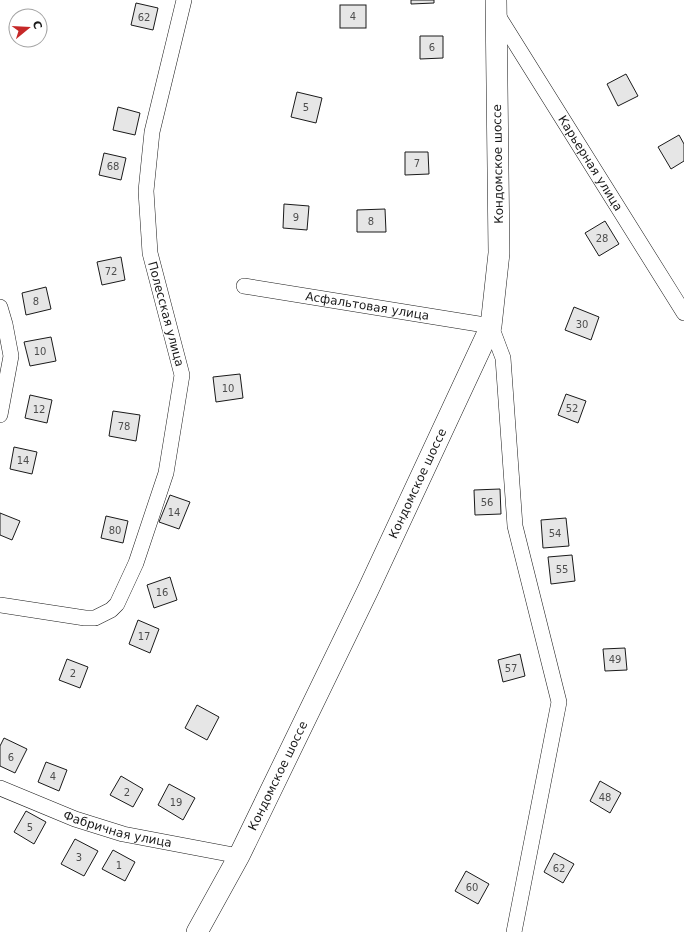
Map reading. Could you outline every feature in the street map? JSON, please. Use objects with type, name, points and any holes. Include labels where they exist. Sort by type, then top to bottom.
[{"type":"street","name":"Полесская улица","points":[[0,605],[85,618],[95,618],[111,610],[117,604],[136,563],[166,473],[182,375],[150,253],[146,191],[152,132],[184,0]]},
{"type":"street","name":"Карьерная улица","points":[[496,7],[684,313]]},
{"type":"street","name":"Кондомское шоссе","points":[[197,932],[239,856],[368,590],[491,326],[499,253],[496,7]]},
{"type":"street","name":"Асфальтовая улица","points":[[244,286],[491,326]]},
{"type":"street","points":[[0,307],[11,356],[0,415]]},
{"type":"street","points":[[491,326],[503,358],[515,526],[559,702],[514,932]]},
{"type":"street","name":"Фабричная улица","points":[[0,788],[75,819],[123,834],[239,856]]},
{"type":"building","points":[[411,0],[434,0],[434,3],[411,4]]},
{"type":"building","points":[[136,3],[158,8],[153,30],[131,25]]},
{"type":"building","points":[[340,5],[366,5],[366,28],[340,28]]},
{"type":"building","points":[[420,36],[443,36],[443,58],[420,59]]},
{"type":"building","points":[[626,74],[638,96],[618,106],[607,84]]},
{"type":"building","points":[[297,92],[322,98],[316,123],[291,117]]},
{"type":"building","points":[[118,107],[140,113],[135,135],[113,130]]},
{"type":"building","points":[[679,135],[684,144],[684,161],[671,169],[658,147]]},
{"type":"building","points":[[405,152],[428,152],[429,174],[405,175]]},
{"type":"building","points":[[104,153],[126,158],[121,180],[99,175]]},
{"type":"building","points":[[284,204],[309,206],[307,230],[283,228]]},
{"type":"building","points":[[385,209],[386,232],[357,232],[357,210]]},
{"type":"building","points":[[605,221],[619,244],[599,256],[585,233]]},
{"type":"building","points":[[121,257],[125,280],[102,285],[97,262]]},
{"type":"building","points":[[46,287],[51,309],[26,315],[22,293]]},
{"type":"building","points":[[574,307],[599,317],[591,340],[565,330]]},
{"type":"building","points":[[51,337],[56,361],[30,366],[24,342]]},
{"type":"building","points":[[240,374],[243,398],[216,402],[213,377]]},
{"type":"building","points":[[566,394],[586,401],[578,423],[558,415]]},
{"type":"building","points":[[30,395],[52,400],[47,423],[25,418]]},
{"type":"building","points":[[113,411],[140,415],[136,441],[109,436]]},
{"type":"building","points":[[14,447],[37,452],[32,474],[10,469]]},
{"type":"building","points":[[500,489],[501,514],[475,515],[474,490]]},
{"type":"building","points":[[170,495],[190,502],[179,529],[159,522]]},
{"type":"building","points":[[0,513],[20,521],[12,540],[0,535]]},
{"type":"building","points":[[106,516],[128,521],[123,543],[101,538]]},
{"type":"building","points":[[566,518],[569,546],[543,548],[541,520]]},
{"type":"building","points":[[572,555],[575,581],[551,584],[548,557]]},
{"type":"building","points":[[170,577],[177,600],[154,608],[147,585]]},
{"type":"building","points":[[138,620],[159,629],[150,653],[129,644]]},
{"type":"building","points":[[625,648],[627,670],[605,671],[603,649]]},
{"type":"building","points":[[520,654],[525,676],[503,682],[498,660]]},
{"type":"building","points":[[67,659],[88,667],[80,688],[59,680]]},
{"type":"building","points":[[197,705],[219,717],[207,740],[185,728]]},
{"type":"building","points":[[4,738],[27,749],[15,773],[0,766],[0,746]]},
{"type":"building","points":[[46,762],[67,770],[59,791],[38,782]]},
{"type":"building","points":[[121,776],[143,789],[133,807],[110,795]]},
{"type":"building","points":[[600,781],[621,793],[610,813],[590,801]]},
{"type":"building","points":[[169,784],[195,798],[183,820],[158,805]]},
{"type":"building","points":[[26,811],[46,822],[34,844],[14,832]]},
{"type":"building","points":[[75,839],[98,851],[84,876],[61,864]]},
{"type":"building","points":[[113,850],[135,862],[125,881],[102,869]]},
{"type":"building","points":[[554,853],[574,864],[563,883],[544,872]]},
{"type":"building","points":[[466,871],[489,884],[478,904],[455,891]]}]
